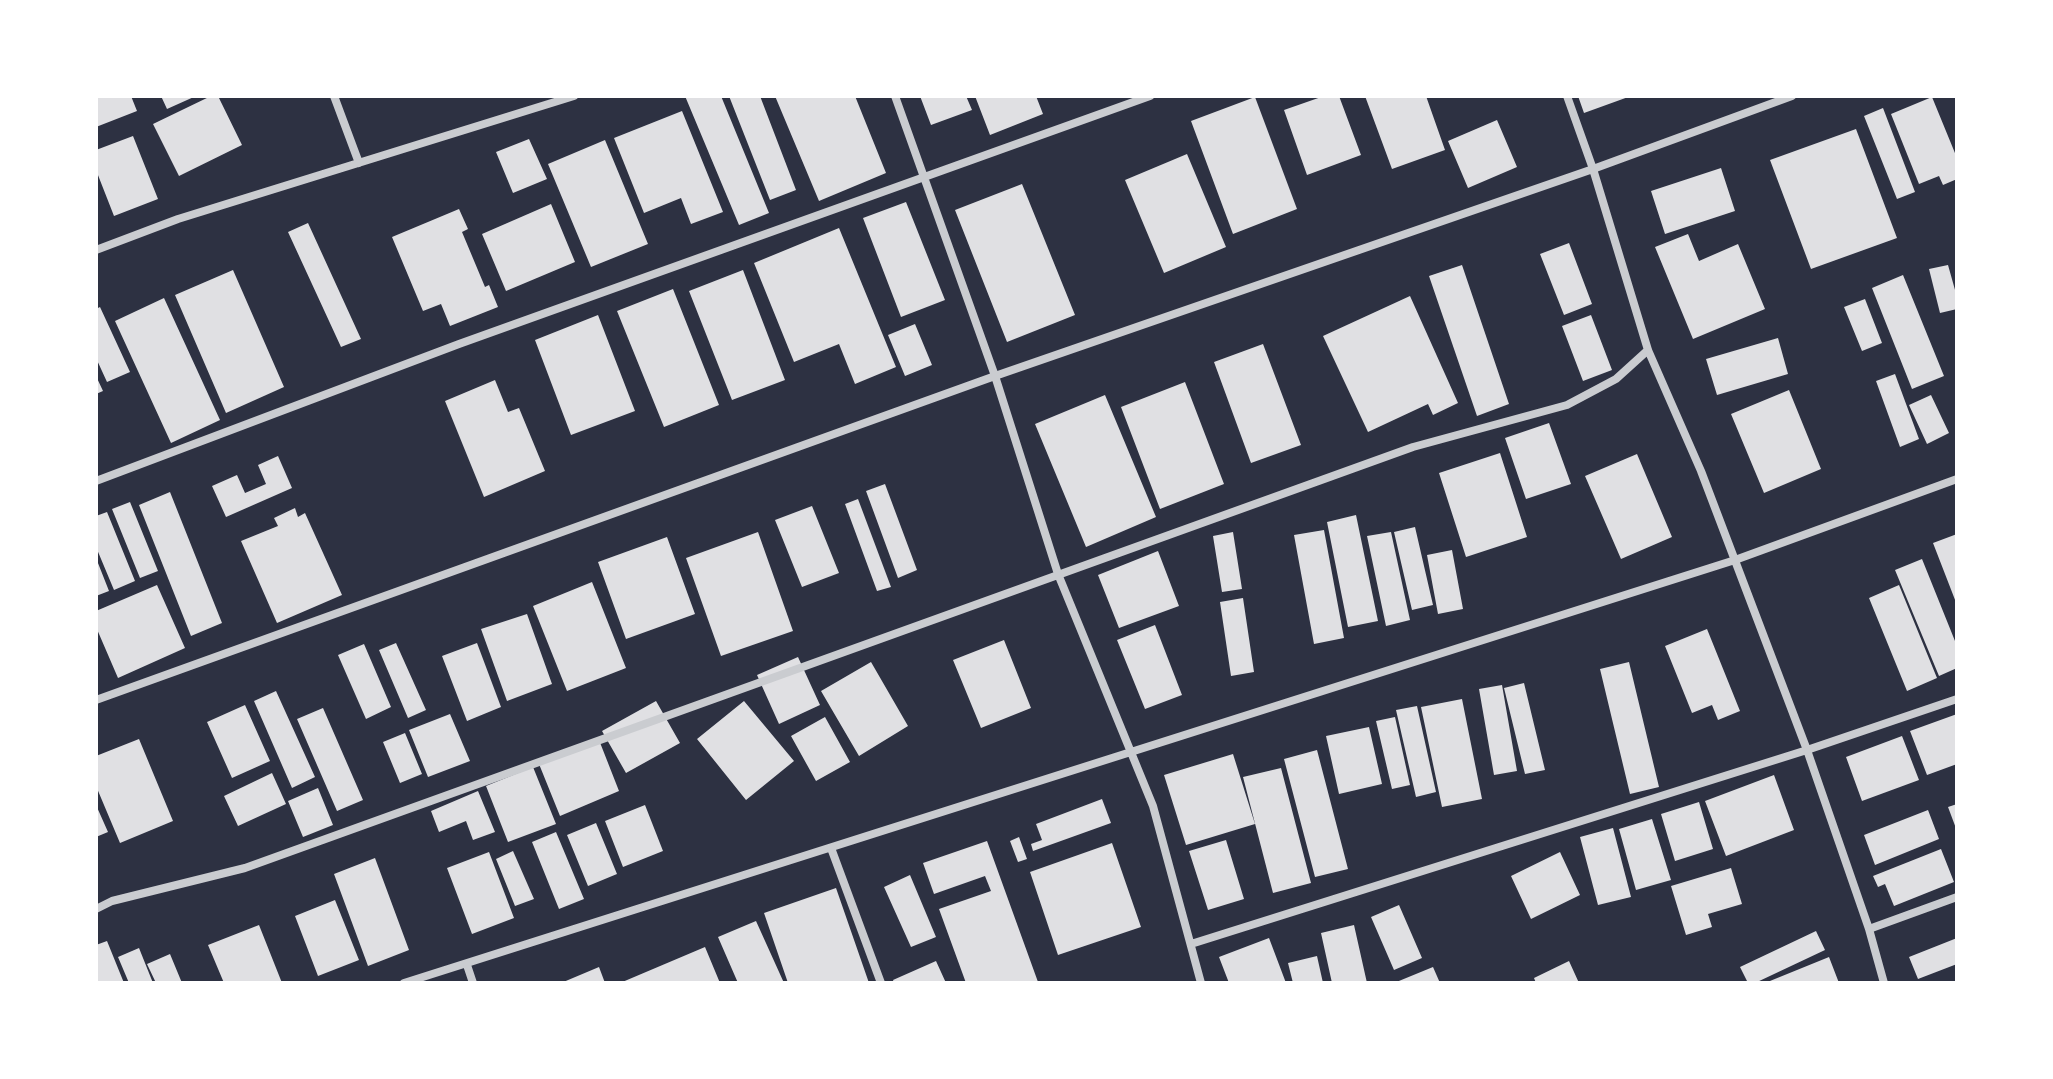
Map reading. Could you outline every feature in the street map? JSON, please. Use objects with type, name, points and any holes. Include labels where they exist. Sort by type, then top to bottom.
[{"type":"street","points":[[334,96],[359,163]]},
{"type":"street","points":[[96,250],[178,219],[574,96]]},
{"type":"street","points":[[895,96],[995,376],[1058,574],[1153,806],[1201,983]]},
{"type":"street","points":[[96,481],[459,344],[1150,96]]},
{"type":"street","points":[[1567,96],[1593,169],[1648,350],[1701,471],[1807,750],[1869,929],[1884,983]]},
{"type":"street","points":[[96,700],[995,376],[1593,169],[1792,96]]},
{"type":"street","points":[[96,909],[112,901],[245,868],[1413,447],[1567,405],[1616,379],[1648,350]]},
{"type":"street","points":[[404,983],[1735,560],[1957,479]]},
{"type":"street","points":[[1191,944],[1807,750],[1957,699]]},
{"type":"street","points":[[831,848],[881,983]]},
{"type":"street","points":[[1869,929],[1957,897]]},
{"type":"street","points":[[467,965],[473,983]]},
{"type":"building","points":[[96,96],[131,96],[137,111],[96,127]]},
{"type":"building","points":[[161,96],[196,96],[167,109]]},
{"type":"building","points":[[211,96],[218,96],[242,145],[179,176],[153,124]]},
{"type":"building","points":[[685,96],[721,96],[769,213],[739,225]]},
{"type":"building","points":[[729,96],[760,96],[796,190],[770,200]]},
{"type":"building","points":[[775,96],[855,96],[886,173],[819,201]]},
{"type":"building","points":[[920,96],[966,96],[972,110],[931,125]]},
{"type":"building","points":[[975,96],[1036,96],[1043,114],[990,135]]},
{"type":"building","points":[[1324,96],[1339,96],[1361,155],[1307,175],[1284,110]]},
{"type":"building","points":[[1365,96],[1426,96],[1445,150],[1392,169]]},
{"type":"building","points":[[1578,96],[1631,96],[1584,113]]},
{"type":"building","points":[[1255,97],[1297,209],[1233,234],[1191,121]]},
{"type":"building","points":[[1932,97],[1957,158],[1957,179],[1943,185],[1939,176],[1919,184],[1891,114]]},
{"type":"building","points":[[1883,108],[1915,192],[1897,199],[1864,116]]},
{"type":"building","points":[[682,111],[723,212],[691,224],[681,198],[644,213],[614,138]]},
{"type":"building","points":[[1497,120],[1517,167],[1468,188],[1448,141]]},
{"type":"building","points":[[1856,129],[1897,238],[1811,269],[1770,160]]},
{"type":"building","points":[[133,136],[158,199],[114,216],[96,170],[96,150]]},
{"type":"building","points":[[529,139],[547,179],[513,193],[496,152]]},
{"type":"building","points":[[605,140],[648,244],[591,267],[548,164]]},
{"type":"building","points":[[1187,154],[1226,247],[1164,273],[1125,180]]},
{"type":"building","points":[[1721,168],[1735,211],[1665,234],[1651,191]]},
{"type":"building","points":[[1022,184],[1075,315],[1007,342],[955,210]]},
{"type":"building","points":[[906,202],[945,300],[901,317],[863,218]]},
{"type":"building","points":[[551,204],[575,262],[506,291],[482,234]]},
{"type":"building","points":[[459,209],[468,229],[462,232],[485,287],[489,285],[498,307],[450,326],[441,304],[423,311],[392,237]]},
{"type":"building","points":[[308,223],[361,339],[341,347],[288,232]]},
{"type":"building","points":[[839,228],[896,367],[855,384],[839,344],[794,362],[754,263]]},
{"type":"building","points":[[1688,234],[1699,261],[1738,244],[1765,309],[1693,339],[1655,247]]},
{"type":"building","points":[[1569,243],[1592,304],[1564,315],[1540,254]]},
{"type":"building","points":[[1462,265],[1509,404],[1477,416],[1429,276]]},
{"type":"building","points":[[1948,265],[1957,297],[1957,309],[1940,313],[1929,269]]},
{"type":"building","points":[[233,270],[284,387],[226,413],[175,295]]},
{"type":"building","points":[[743,270],[785,380],[732,400],[689,291]]},
{"type":"building","points":[[1903,275],[1944,376],[1912,389],[1872,288]]},
{"type":"building","points":[[673,289],[719,405],[664,427],[617,311]]},
{"type":"building","points":[[1410,296],[1458,403],[1433,415],[1428,404],[1368,432],[1323,336]]},
{"type":"building","points":[[164,298],[220,420],[171,443],[115,321]]},
{"type":"building","points":[[1865,299],[1882,343],[1862,351],[1844,307]]},
{"type":"building","points":[[100,307],[130,372],[107,382],[96,358],[96,309]]},
{"type":"building","points":[[598,315],[635,411],[571,435],[535,340]]},
{"type":"building","points":[[1591,315],[1612,370],[1583,381],[1562,326]]},
{"type":"building","points":[[915,324],[932,365],[905,376],[888,335]]},
{"type":"building","points":[[1778,338],[1788,374],[1717,395],[1706,359]]},
{"type":"building","points":[[1263,344],[1301,445],[1251,463],[1214,362]]},
{"type":"building","points":[[1895,374],[1919,439],[1900,447],[1876,381]]},
{"type":"building","points":[[96,376],[103,391],[96,394]]},
{"type":"building","points":[[495,380],[508,412],[519,408],[545,471],[484,497],[445,401]]},
{"type":"building","points":[[1185,382],[1224,484],[1160,509],[1121,407]]},
{"type":"building","points":[[1789,390],[1821,469],[1764,493],[1731,414]]},
{"type":"building","points":[[1105,395],[1156,517],[1086,547],[1035,424]]},
{"type":"building","points":[[1931,395],[1949,433],[1927,444],[1909,405]]},
{"type":"building","points":[[1549,423],[1571,484],[1526,499],[1505,438]]},
{"type":"building","points":[[1500,453],[1527,537],[1466,557],[1439,473]]},
{"type":"building","points":[[1637,454],[1672,537],[1621,559],[1585,476]]},
{"type":"building","points":[[278,456],[292,488],[226,517],[212,486],[237,475],[245,493],[266,484],[258,465]]},
{"type":"building","points":[[885,484],[917,570],[898,578],[866,491]]},
{"type":"building","points":[[170,492],[222,623],[191,636],[139,505]]},
{"type":"building","points":[[858,499],[891,587],[877,591],[845,504]]},
{"type":"building","points":[[130,502],[158,571],[140,578],[112,509]]},
{"type":"building","points":[[812,506],[839,573],[802,587],[775,520]]},
{"type":"building","points":[[295,508],[298,517],[305,513],[342,595],[277,623],[241,541],[278,526],[274,518]]},
{"type":"building","points":[[107,512],[135,581],[114,590],[96,547],[96,516]]},
{"type":"building","points":[[1356,515],[1378,621],[1348,627],[1327,522]]},
{"type":"building","points":[[1415,527],[1433,605],[1412,610],[1394,532]]},
{"type":"building","points":[[1324,530],[1344,638],[1314,644],[1294,535]]},
{"type":"building","points":[[758,532],[793,631],[721,656],[686,558]]},
{"type":"building","points":[[1233,532],[1242,589],[1222,592],[1213,536]]},
{"type":"building","points":[[1391,532],[1410,620],[1386,626],[1367,536]]},
{"type":"building","points":[[1957,534],[1957,605],[1933,543]]},
{"type":"building","points":[[667,537],[695,614],[626,639],[598,562]]},
{"type":"building","points":[[1452,550],[1463,609],[1438,614],[1427,555]]},
{"type":"building","points":[[1158,551],[1179,606],[1119,628],[1098,575]]},
{"type":"building","points":[[96,558],[109,591],[96,596]]},
{"type":"building","points":[[1922,559],[1957,646],[1957,668],[1939,676],[1895,570]]},
{"type":"building","points":[[592,582],[626,668],[567,691],[533,606]]},
{"type":"building","points":[[157,585],[185,648],[118,678],[96,627],[96,611]]},
{"type":"building","points":[[1899,585],[1937,678],[1907,691],[1869,598]]},
{"type":"building","points":[[1243,598],[1254,672],[1231,676],[1220,602]]},
{"type":"building","points":[[527,614],[552,684],[507,701],[481,629]]},
{"type":"building","points":[[1155,625],[1182,695],[1145,709],[1117,640]]},
{"type":"building","points":[[1707,629],[1740,711],[1718,720],[1712,705],[1692,713],[1665,646]]},
{"type":"building","points":[[1004,640],[1031,708],[981,728],[953,660]]},
{"type":"building","points":[[396,643],[426,710],[408,718],[379,650]]},
{"type":"building","points":[[477,643],[501,707],[467,721],[442,656]]},
{"type":"building","points":[[364,644],[391,707],[366,719],[338,655]]},
{"type":"building","points":[[798,657],[820,705],[779,724],[757,675]]},
{"type":"building","points":[[871,662],[908,726],[859,756],[821,691]]},
{"type":"building","points":[[1629,662],[1659,787],[1630,794],[1600,669]]},
{"type":"building","points":[[1524,683],[1545,770],[1525,774],[1504,688]]},
{"type":"building","points":[[1502,685],[1517,771],[1494,775],[1479,689]]},
{"type":"building","points":[[276,691],[315,777],[292,788],[254,701]]},
{"type":"building","points":[[1462,699],[1482,799],[1442,807],[1421,707]]},
{"type":"building","points":[[656,701],[680,743],[626,773],[602,731]]},
{"type":"building","points":[[744,701],[794,761],[746,800],[697,739]]},
{"type":"building","points":[[245,705],[270,761],[232,778],[207,722]]},
{"type":"building","points":[[1417,706],[1436,792],[1416,797],[1396,710]]},
{"type":"building","points":[[323,708],[363,800],[337,811],[297,719]]},
{"type":"building","points":[[450,714],[470,761],[428,777],[409,730]]},
{"type":"building","points":[[1957,714],[1957,764],[1927,775],[1910,731]]},
{"type":"building","points":[[825,717],[850,762],[816,781],[791,736]]},
{"type":"building","points":[[1395,717],[1410,785],[1392,789],[1376,721]]},
{"type":"building","points":[[1369,727],[1382,784],[1339,794],[1326,736]]},
{"type":"building","points":[[405,733],[422,774],[400,783],[383,742]]},
{"type":"building","points":[[1902,736],[1919,780],[1862,801],[1846,757]]},
{"type":"building","points":[[139,739],[173,821],[120,843],[96,786],[96,756]]},
{"type":"building","points":[[599,740],[619,791],[560,816],[539,764]]},
{"type":"building","points":[[1317,750],[1348,869],[1315,877],[1284,759]]},
{"type":"building","points":[[1233,754],[1255,824],[1186,845],[1164,775]]},
{"type":"building","points":[[533,767],[556,824],[508,842],[486,786]]},
{"type":"building","points":[[1281,768],[1311,883],[1273,893],[1243,777]]},
{"type":"building","points":[[272,773],[286,804],[238,826],[224,796]]},
{"type":"building","points":[[1774,775],[1794,830],[1726,856],[1705,801]]},
{"type":"building","points":[[318,788],[333,825],[303,837],[288,801]]},
{"type":"building","points":[[478,791],[495,832],[473,840],[466,821],[439,832],[431,811]]},
{"type":"building","points":[[1102,799],[1111,823],[1033,851],[1031,844],[1042,840],[1036,824]]},
{"type":"building","points":[[1699,802],[1713,849],[1675,861],[1661,814]]},
{"type":"building","points":[[1957,804],[1957,831],[1948,807]]},
{"type":"building","points":[[96,805],[108,832],[96,837]]},
{"type":"building","points":[[645,805],[663,851],[623,867],[605,821]]},
{"type":"building","points":[[1928,810],[1939,839],[1875,865],[1864,835]]},
{"type":"building","points":[[1652,819],[1671,880],[1636,890],[1619,829]]},
{"type":"building","points":[[596,823],[617,874],[588,886],[567,835]]},
{"type":"building","points":[[1613,828],[1631,897],[1598,905],[1580,837]]},
{"type":"building","points":[[556,832],[584,899],[559,909],[532,842]]},
{"type":"building","points":[[1019,837],[1027,859],[1018,862],[1010,841]]},
{"type":"building","points":[[1226,840],[1244,899],[1208,910],[1189,851]]},
{"type":"building","points":[[987,841],[1038,982],[966,983],[939,909],[991,891],[985,876],[934,894],[923,863]]},
{"type":"building","points":[[1112,843],[1141,927],[1058,955],[1030,872]]},
{"type":"building","points":[[1941,849],[1954,882],[1894,906],[1885,884],[1878,887],[1873,876]]},
{"type":"building","points":[[513,851],[534,899],[515,906],[496,859]]},
{"type":"building","points":[[489,852],[514,918],[472,934],[447,868]]},
{"type":"building","points":[[1560,852],[1580,895],[1531,919],[1511,876]]},
{"type":"building","points":[[375,858],[409,950],[368,966],[334,874]]},
{"type":"building","points":[[1731,868],[1742,904],[1708,914],[1712,927],[1686,935],[1671,886]]},
{"type":"building","points":[[910,875],[936,937],[911,947],[884,887]]},
{"type":"building","points":[[836,888],[869,983],[788,983],[764,913]]},
{"type":"building","points":[[335,900],[359,960],[318,976],[295,916]]},
{"type":"building","points":[[1399,905],[1422,958],[1394,970],[1371,917]]},
{"type":"building","points":[[756,921],[784,983],[738,983],[718,937]]},
{"type":"building","points":[[259,925],[282,983],[224,983],[208,945]]},
{"type":"building","points":[[1354,925],[1367,983],[1332,983],[1321,933]]},
{"type":"building","points":[[1816,931],[1825,950],[1755,983],[1748,983],[1740,967]]},
{"type":"building","points":[[1269,938],[1286,983],[1229,983],[1219,957]]},
{"type":"building","points":[[1957,938],[1957,964],[1918,979],[1909,957]]},
{"type":"building","points":[[107,941],[124,983],[96,983],[96,945]]},
{"type":"building","points":[[705,947],[720,983],[620,983]]},
{"type":"building","points":[[139,948],[153,983],[129,983],[118,957]]},
{"type":"building","points":[[170,954],[182,983],[156,983],[147,964]]},
{"type":"building","points":[[1317,956],[1323,983],[1293,983],[1288,963]]},
{"type":"building","points":[[1829,957],[1839,983],[1765,983]]},
{"type":"building","points":[[936,961],[946,983],[894,983],[893,980]]},
{"type":"building","points":[[1569,961],[1579,983],[1536,983],[1534,978]]},
{"type":"building","points":[[599,967],[605,983],[561,983]]},
{"type":"building","points":[[1433,967],[1440,983],[1394,983]]}]
